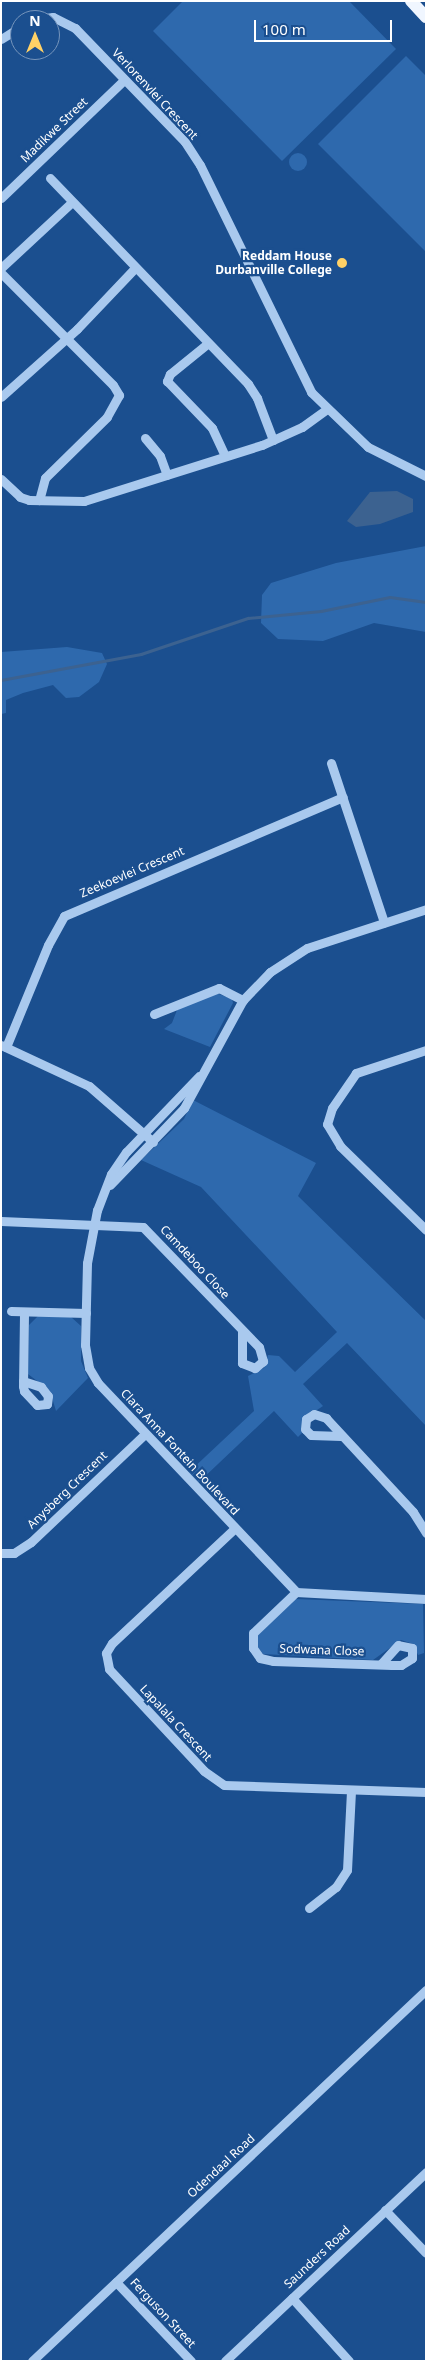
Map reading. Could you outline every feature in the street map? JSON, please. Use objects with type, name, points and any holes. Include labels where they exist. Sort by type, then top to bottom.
[{"type":"main road","points":[[410,1],[426,17]]},
{"type":"street","name":"Verlorenvlei Crescent","points":[[60,20],[70,24],[196,157],[300,374],[327,409],[368,447],[426,476]]},
{"type":"street","name":"Madikwe Street","points":[[1,198],[124,80]]},
{"type":"street","points":[[50,178],[134,269],[253,391],[273,440]]},
{"type":"street","points":[[1,268],[72,202]]},
{"type":"street","points":[[1,397],[67,337],[134,269]]},
{"type":"street","points":[[1,273],[113,385],[119,401],[107,418],[45,478],[40,500]]},
{"type":"street","points":[[207,344],[170,374],[167,381],[212,428],[225,456]]},
{"type":"street","points":[[1,479],[20,497],[75,503],[273,440],[302,427],[327,409]]},
{"type":"street","points":[[145,438],[160,456],[167,475]]},
{"type":"street","points":[[331,763],[384,922]]},
{"type":"street","name":"Zeekoevlei Crescent","points":[[153,1142],[89,1086],[4,1046],[55,929],[64,916],[343,797]]},
{"type":"street","name":"Clara Anna Fontein Boulevard","points":[[110,1185],[184,1108],[199,1076],[243,1000],[286,959],[384,922],[426,909]]},
{"type":"street","points":[[154,1014],[219,988],[243,1000]]},
{"type":"street","points":[[426,1050],[356,1073],[332,1108],[327,1124],[340,1146],[426,1230]]},
{"type":"street","name":"Clara Anna Fontein Boulevard","points":[[199,1076],[143,1132],[117,1165],[92,1224],[86,1313],[88,1368],[145,1434],[296,1592]]},
{"type":"street","points":[[1,1221],[92,1224]]},
{"type":"street","name":"Camdeboo Close","points":[[92,1224],[135,1225],[153,1234],[242,1331]]},
{"type":"street","points":[[11,1312],[86,1313]]},
{"type":"street","points":[[23,1381],[24,1312]]},
{"type":"street","name":"Anysberg Crescent","points":[[1,1553],[14,1553],[31,1542],[145,1434]]},
{"type":"street","points":[[341,1436],[414,1512],[426,1533]]},
{"type":"street","name":"Lapalala Crescent","points":[[234,1528],[112,1642],[106,1653],[108,1666],[216,1781],[234,1787],[426,1792]]},
{"type":"street","points":[[296,1592],[426,1599]]},
{"type":"street","name":"Sodwana Close","points":[[296,1592],[253,1634],[253,1648],[260,1658],[381,1664]]},
{"type":"street","points":[[309,1908],[336,1887],[347,1870],[351,1790]]},
{"type":"street","name":"Odendaal Road","points":[[32,2361],[426,1990]]},
{"type":"street","name":"Saunders Road","points":[[226,2361],[426,2172]]},
{"type":"street","points":[[385,2210],[426,2253]]},
{"type":"street","name":"Ferguson Street","points":[[116,2282],[191,2361]]},
{"type":"street","points":[[292,2298],[349,2361]]},
{"type":"shaded area","points":[[183,1],[349,1],[396,49],[282,161],[153,31]]},
{"type":"shaded area","points":[[406,56],[426,76],[426,252],[318,144]]},
{"type":"shaded area","points":[[298,153],[304,156],[307,162],[304,168],[298,171],[292,168],[289,162],[292,156]]},
{"type":"shaded area","points":[[397,491],[413,499],[413,512],[380,524],[356,527],[347,521],[370,492]]},
{"type":"shaded area","points":[[426,546],[426,632],[374,623],[323,641],[278,639],[261,623],[262,595],[271,583],[336,563]]},
{"type":"shaded area","points":[[67,647],[102,653],[107,664],[99,682],[79,697],[66,698],[53,685],[23,693],[6,700],[6,713],[1,714],[1,652]]},
{"type":"shaded area","points":[[216,993],[232,999],[233,1003],[210,1047],[164,1029],[172,1023],[177,1010]]},
{"type":"shaded area","points":[[193,1100],[316,1163],[298,1196],[426,1321],[426,1426],[347,1343],[303,1384],[323,1406],[302,1420],[302,1433],[298,1437],[274,1411],[199,1482],[189,1472],[254,1411],[248,1376],[264,1368],[268,1355],[279,1356],[295,1372],[337,1332],[201,1187],[141,1160],[184,1119]]},
{"type":"shaded area","points":[[38,1316],[71,1317],[81,1326],[81,1361],[88,1378],[56,1411],[50,1391],[28,1374],[29,1325]]},
{"type":"shaded area","points":[[295,1599],[423,1604],[424,1653],[418,1655],[413,1644],[401,1640],[373,1660],[263,1654],[257,1646],[257,1636]]},
{"type":"waterway","points":[[1,680],[141,654],[248,618],[321,611],[390,597],[426,602]]},
{"type":"place","name":"Reddam House Durbanville College","points":[[342,263]]}]
